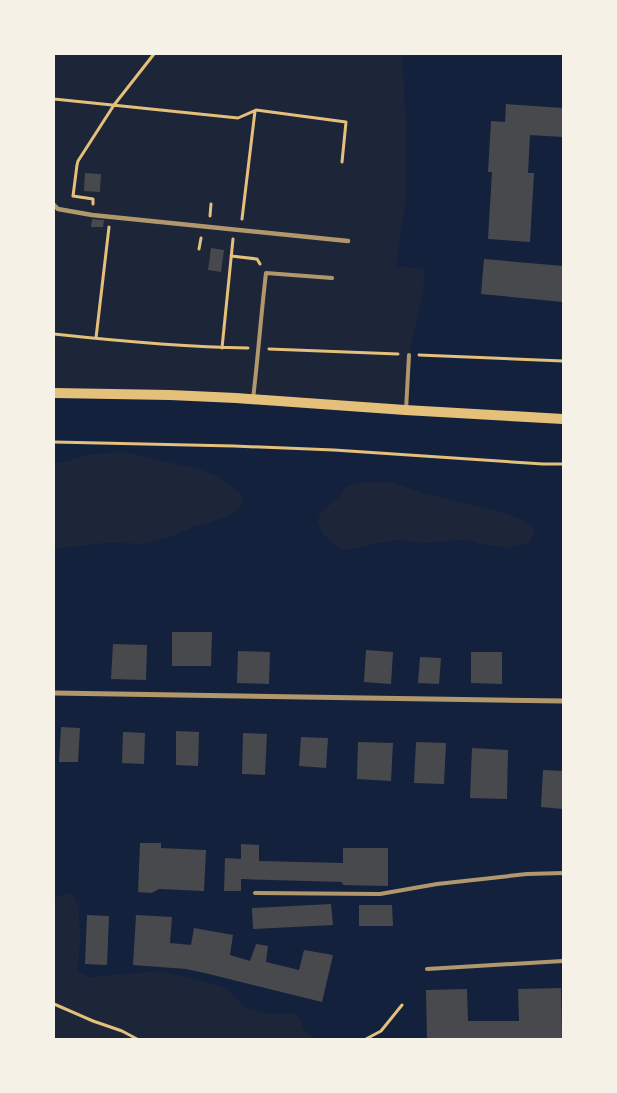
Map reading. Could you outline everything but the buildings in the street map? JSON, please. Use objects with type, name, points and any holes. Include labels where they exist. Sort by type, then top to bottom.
[{"type":"main road","points":[[54,393],[170,395],[252,399],[563,419]]},
{"type":"street","points":[[54,205],[58,209],[92,215],[348,241]]},
{"type":"street","points":[[54,692],[563,701]]},
{"type":"lane","points":[[252,399],[266,273],[332,278]]},
{"type":"lane","points":[[406,410],[409,354]]},
{"type":"lane","points":[[255,893],[380,894],[437,884],[518,875],[563,873]]},
{"type":"lane","points":[[427,969],[563,961]]},
{"type":"path","points":[[92,215],[93,199],[73,196],[78,161],[114,105],[154,54]]},
{"type":"path","points":[[54,99],[238,118],[256,110],[346,122],[342,162]]},
{"type":"path","points":[[241,230],[256,110]]},
{"type":"path","points":[[96,338],[110,217]]},
{"type":"path","points":[[222,348],[234,229]]},
{"type":"path","points":[[231,256],[257,259],[266,273]]},
{"type":"path","points":[[54,334],[222,348],[563,361]]},
{"type":"path","points":[[54,442],[334,450],[563,464]]},
{"type":"path","points":[[54,1004],[122,1031],[137,1039]]},
{"type":"path","points":[[366,1039],[381,1031],[402,1005]]},
{"type":"shaded area","points":[[54,54],[402,54],[405,107],[405,205],[396,266],[425,269],[423,291],[409,355],[405,410],[54,393]]},
{"type":"shaded area","points":[[124,452],[198,469],[219,477],[243,496],[241,507],[227,517],[193,527],[171,537],[143,544],[112,542],[54,549],[54,461],[61,463],[92,454]]},
{"type":"shaded area","points":[[390,482],[426,494],[497,511],[526,521],[535,532],[529,543],[507,548],[475,543],[469,539],[427,543],[395,540],[341,550],[324,535],[317,523],[321,512],[336,500],[346,487],[355,483]]},
{"type":"shaded area","points":[[71,892],[79,908],[78,972],[89,977],[160,971],[200,980],[227,989],[246,1008],[263,1013],[296,1014],[304,1030],[315,1039],[54,1039],[54,901],[57,897]]}]
